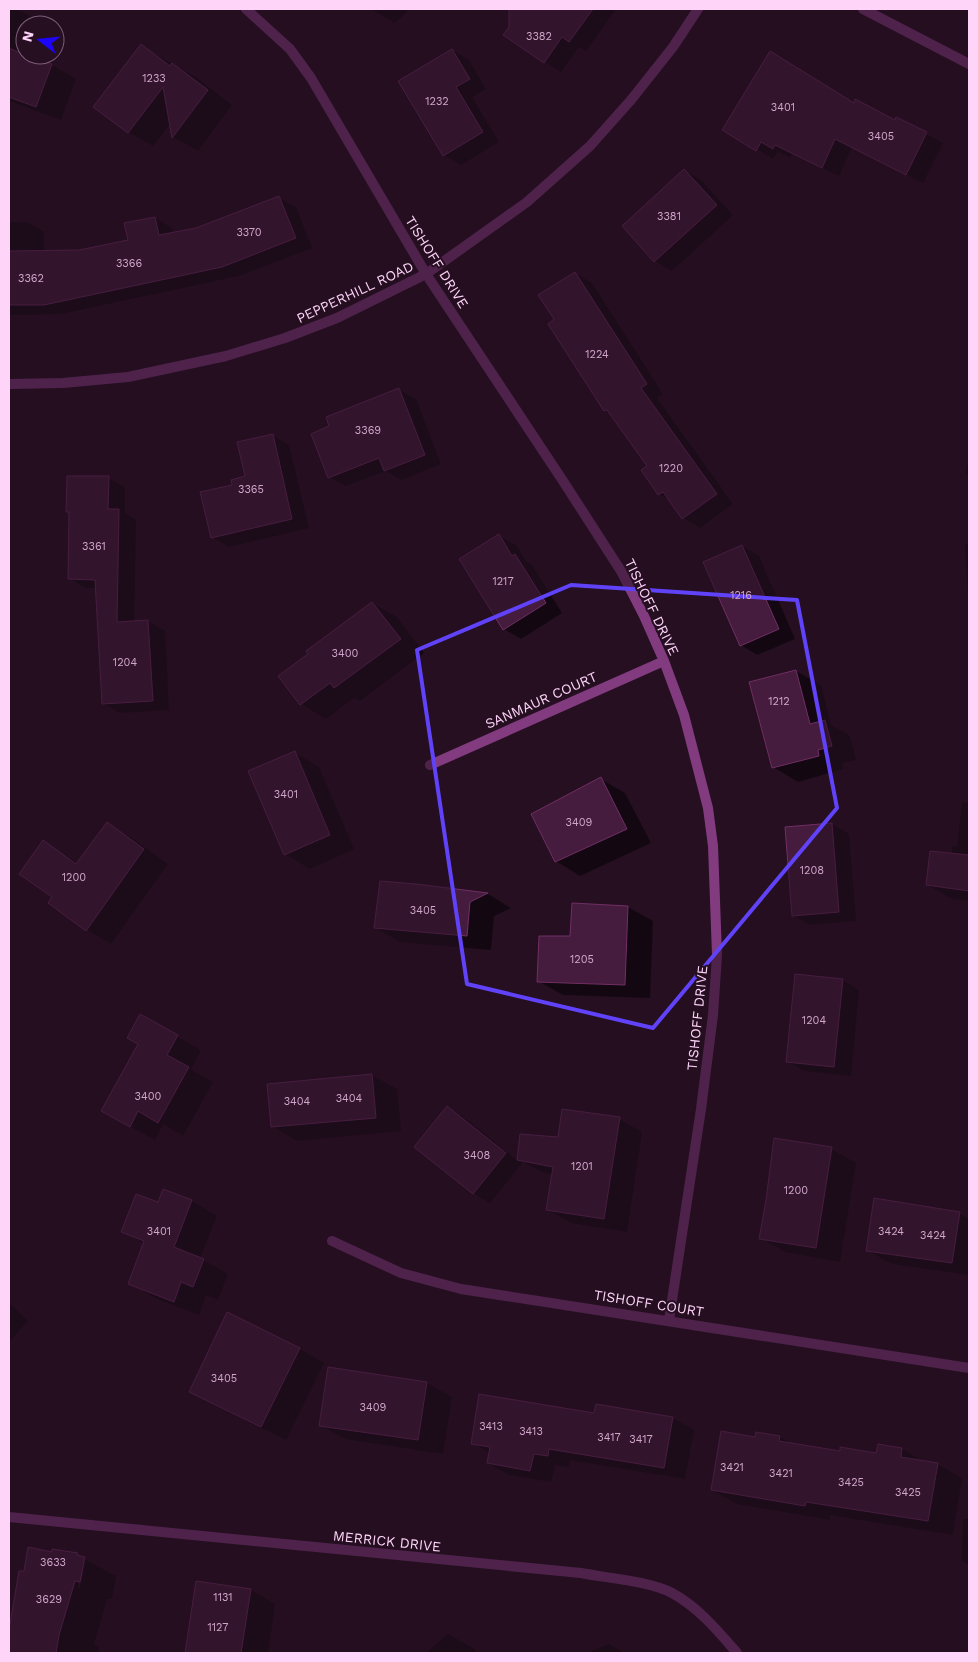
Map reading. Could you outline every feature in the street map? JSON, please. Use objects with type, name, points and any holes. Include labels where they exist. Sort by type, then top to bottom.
[{"type":"street","name":"TISHOFF DRIVE","points":[[246,9],[290,49],[311,78],[426,274],[621,571],[664,661],[684,715],[708,808],[713,846],[717,956],[701,1108],[669,1320]]},
{"type":"street","name":"PEPPERHILL ROAD","points":[[9,384],[63,383],[128,377],[226,356],[285,338],[337,318],[426,274],[527,202],[590,146],[632,100],[673,47],[698,9]]},
{"type":"street","points":[[863,9],[969,64]]},
{"type":"street","name":"SANMAUR COURT","points":[[430,765],[664,661]]},
{"type":"street","name":"TISHOFF COURT","points":[[332,1241],[401,1273],[461,1289],[969,1368]]},
{"type":"street","name":"MERRICK DRIVE","points":[[9,1517],[581,1574],[650,1585],[671,1592],[692,1607],[712,1624],[737,1653]]},
{"type":"highlighted area","points":[[571,585],[797,600],[837,808],[653,1028],[467,984],[417,650]]},
{"type":"building","points":[[509,9],[593,9],[569,42],[562,37],[544,63],[503,35],[509,27]]},
{"type":"building","points":[[141,44],[170,66],[172,63],[208,90],[172,138],[163,87],[128,133],[93,107]]},
{"type":"building","points":[[9,48],[15,51],[15,65],[52,65],[36,107],[9,97]]},
{"type":"building","points":[[452,49],[470,79],[456,87],[483,132],[443,156],[398,81]]},
{"type":"building","points":[[770,51],[854,103],[855,99],[895,120],[896,117],[927,132],[906,175],[835,139],[822,168],[775,145],[773,149],[761,142],[756,151],[722,130]]},
{"type":"building","points":[[684,169],[717,205],[654,262],[622,226]]},
{"type":"building","points":[[279,196],[296,238],[222,267],[44,305],[9,305],[9,251],[79,250],[128,240],[124,223],[155,217],[159,235],[196,228]]},
{"type":"building","points":[[575,272],[647,384],[641,388],[717,494],[682,519],[663,492],[658,495],[641,470],[647,466],[607,410],[604,411],[548,324],[554,319],[538,295]]},
{"type":"building","points":[[399,388],[425,455],[384,471],[379,458],[328,478],[311,434],[329,426],[326,417]]},
{"type":"building","points":[[273,434],[292,519],[211,538],[200,492],[232,485],[231,480],[245,476],[237,442]]},
{"type":"building","points":[[67,476],[109,476],[108,509],[119,509],[117,622],[148,620],[153,701],[102,704],[95,580],[68,579],[69,512],[66,512]]},
{"type":"building","points":[[499,534],[512,556],[515,554],[546,603],[503,630],[459,559]]},
{"type":"building","points":[[742,545],[779,629],[740,646],[703,562]]},
{"type":"building","points":[[372,602],[401,639],[334,688],[330,683],[300,705],[278,676],[308,654],[306,651]]},
{"type":"building","points":[[796,670],[810,724],[825,720],[832,746],[818,750],[819,756],[772,768],[749,682]]},
{"type":"building","points":[[295,751],[330,835],[284,855],[248,771]]},
{"type":"building","points":[[601,777],[627,829],[555,862],[531,814]]},
{"type":"building","points":[[107,822],[144,849],[86,931],[48,903],[52,897],[19,874],[43,840],[76,864]]},
{"type":"building","points":[[832,823],[839,912],[792,916],[785,827]]},
{"type":"building","points":[[930,851],[969,855],[969,891],[926,885]]},
{"type":"building","points":[[380,881],[488,893],[470,902],[467,936],[374,928]]},
{"type":"building","points":[[572,903],[628,906],[625,985],[537,982],[539,936],[570,936]]},
{"type":"building","points":[[795,974],[843,979],[834,1067],[786,1062]]},
{"type":"building","points":[[140,1014],[178,1035],[167,1055],[189,1067],[158,1123],[138,1111],[130,1127],[101,1111],[138,1044],[127,1038]]},
{"type":"building","points":[[372,1074],[376,1118],[271,1127],[267,1084]]},
{"type":"building","points":[[447,1106],[506,1153],[473,1194],[414,1147]]},
{"type":"building","points":[[562,1109],[620,1117],[604,1219],[546,1210],[553,1167],[517,1160],[520,1134],[558,1137]]},
{"type":"building","points":[[774,1138],[832,1147],[816,1248],[759,1239]]},
{"type":"building","points":[[163,1189],[192,1200],[174,1247],[204,1259],[193,1287],[181,1282],[174,1302],[128,1284],[144,1241],[121,1232],[136,1194],[158,1202]]},
{"type":"building","points":[[874,1198],[960,1212],[952,1263],[866,1251]]},
{"type":"building","points":[[227,1312],[300,1348],[261,1427],[189,1392]]},
{"type":"building","points":[[328,1367],[427,1382],[418,1440],[319,1426]]},
{"type":"building","points":[[479,1394],[594,1413],[596,1404],[673,1417],[664,1468],[549,1449],[548,1456],[534,1454],[530,1471],[487,1463],[490,1447],[471,1444]]},
{"type":"building","points":[[721,1431],[755,1437],[756,1432],[780,1436],[779,1441],[840,1451],[840,1447],[876,1453],[878,1444],[902,1448],[901,1457],[938,1463],[928,1521],[806,1502],[805,1506],[711,1490]]},
{"type":"building","points":[[28,1547],[52,1552],[52,1549],[78,1553],[77,1555],[85,1557],[80,1582],[75,1581],[59,1635],[56,1653],[9,1653],[9,1630],[19,1571],[24,1571]]},
{"type":"building","points":[[196,1581],[251,1589],[241,1653],[185,1653]]}]
